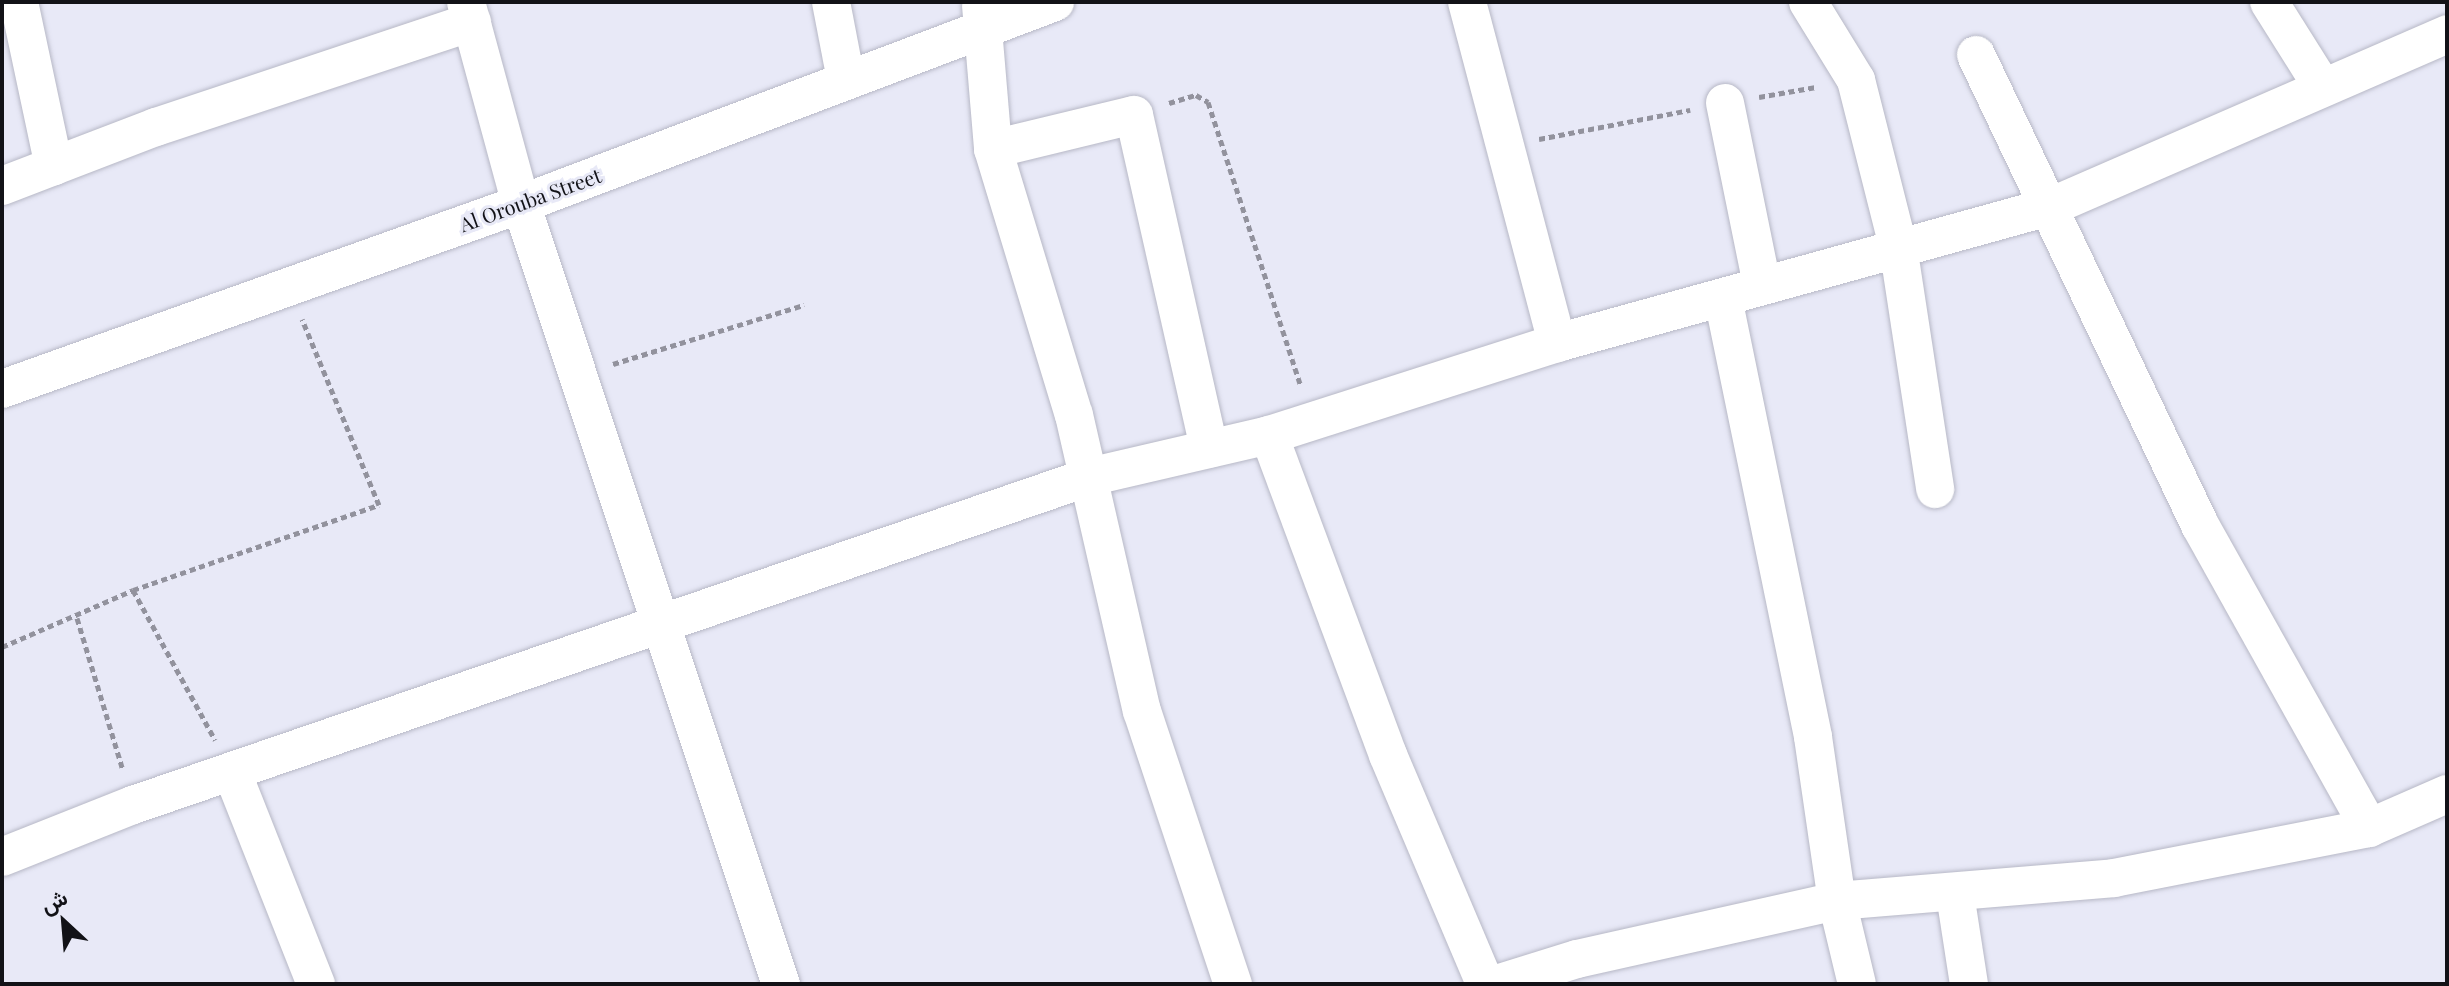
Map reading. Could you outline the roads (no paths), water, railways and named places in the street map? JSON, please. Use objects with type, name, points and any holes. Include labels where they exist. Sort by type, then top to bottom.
[{"type":"street","points":[[19,2],[54,166]]},
{"type":"street","points":[[831,2],[846,80]]},
{"type":"street","name":"Al Orouba Street","points":[[2,389],[521,204],[846,80],[982,14],[1055,2]]},
{"type":"street","points":[[1467,2],[1557,343]]},
{"type":"street","points":[[1808,2],[1856,80],[1898,246],[1935,489]]},
{"type":"street","points":[[2269,2],[2322,86]]},
{"type":"street","points":[[2,186],[469,12],[521,204],[781,984]]},
{"type":"street","points":[[982,14],[993,149],[1089,477],[1142,711],[1186,855],[1233,984]]},
{"type":"street","points":[[2,857],[133,805],[662,627],[1089,477],[1269,435],[1557,343],[1898,246],[2052,206],[2447,34]]},
{"type":"street","points":[[1976,55],[2052,206],[2200,525],[2369,828]]},
{"type":"street","points":[[1725,103],[1762,285]]},
{"type":"street","points":[[993,149],[1134,115],[1209,449]]},
{"type":"street","points":[[1723,298],[1813,737],[1837,901],[1857,984]]},
{"type":"street","points":[[1269,435],[1382,741],[1485,984]]},
{"type":"street","points":[[232,772],[316,984]]},
{"type":"street","points":[[1497,984],[1577,959],[1837,901],[1955,894],[2114,878],[2369,828],[2447,794]]},
{"type":"street","points":[[1955,894],[1969,984]]}]
